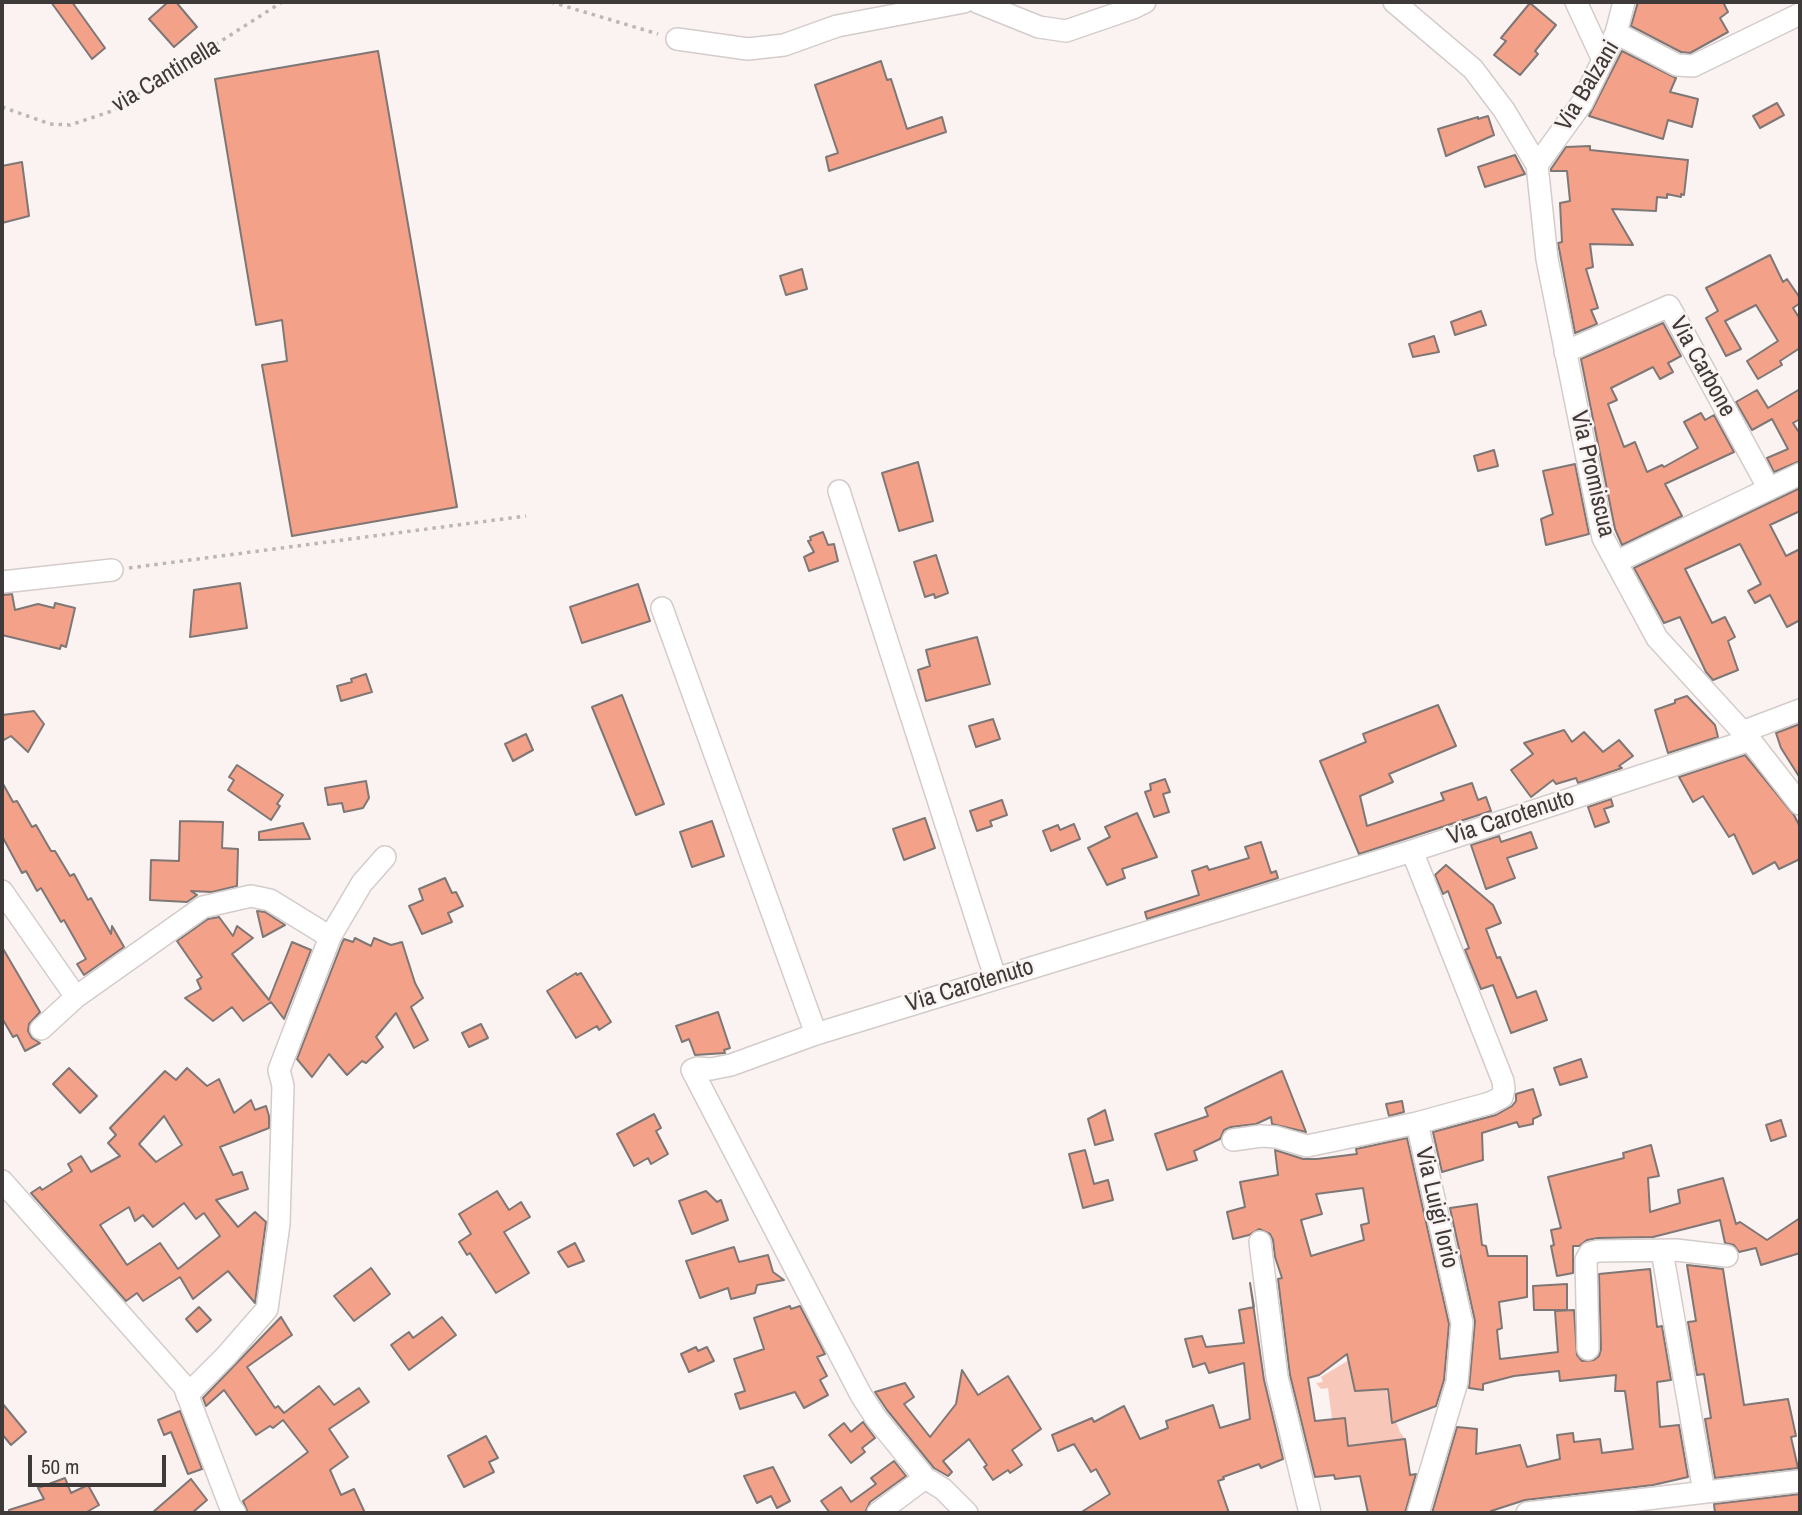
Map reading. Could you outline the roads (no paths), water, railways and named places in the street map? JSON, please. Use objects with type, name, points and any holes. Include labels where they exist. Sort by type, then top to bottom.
[{"type":"street","points":[[677,39],[748,49],[784,45],[837,26],[865,10],[964,2]]},
{"type":"street","points":[[977,2],[1039,27],[1066,31],[1145,2]]},
{"type":"street","points":[[1394,2],[1473,69],[1504,110],[1537,165]]},
{"type":"street","points":[[1576,2],[1603,60]]},
{"type":"street","points":[[1616,33],[1624,2]]},
{"type":"street","name":"Via Balzani","points":[[1537,165],[1583,103],[1616,33],[1677,65],[1693,65],[1800,15]]},
{"type":"street","name":"Via Promiscua","points":[[1537,165],[1546,259],[1603,538],[1657,638],[1746,736],[1800,804]]},
{"type":"street","name":"Via Carbone","points":[[1565,352],[1669,306],[1769,489]]},
{"type":"street","points":[[1616,562],[1800,474]]},
{"type":"street","points":[[839,491],[995,977]]},
{"type":"street","points":[[2,582],[112,570]]},
{"type":"street","points":[[662,608],[816,1034]]},
{"type":"street","name":"Via Carotenuto","points":[[967,1513],[943,1489],[925,1478],[860,1395],[692,1070],[731,1065],[816,1034],[995,977],[1412,851],[1746,736],[1800,710]]},
{"type":"street","name":"Via Luigi Iorio","points":[[1412,851],[1504,1089],[1502,1097],[1490,1103],[1417,1123],[1462,1323],[1457,1382],[1418,1513]]},
{"type":"street","points":[[187,1395],[267,1309],[279,1224],[283,1086],[279,1070],[331,937],[362,883],[385,857]]},
{"type":"street","points":[[41,1029],[76,998],[202,907],[251,896],[270,900],[331,937]]},
{"type":"street","points":[[3,898],[76,998]]},
{"type":"street","points":[[1233,1140],[1276,1137],[1307,1146],[1328,1144],[1417,1123]]},
{"type":"street","points":[[2,1181],[184,1386],[229,1511]]},
{"type":"street","points":[[1259,1242],[1277,1377],[1310,1513]]},
{"type":"street","points":[[1588,1349],[1586,1260],[1590,1253],[1676,1250],[1727,1256]]},
{"type":"street","points":[[1662,1251],[1704,1492]]},
{"type":"street","points":[[878,1513],[925,1478]]},
{"type":"street","points":[[1528,1513],[1800,1481]]}]
